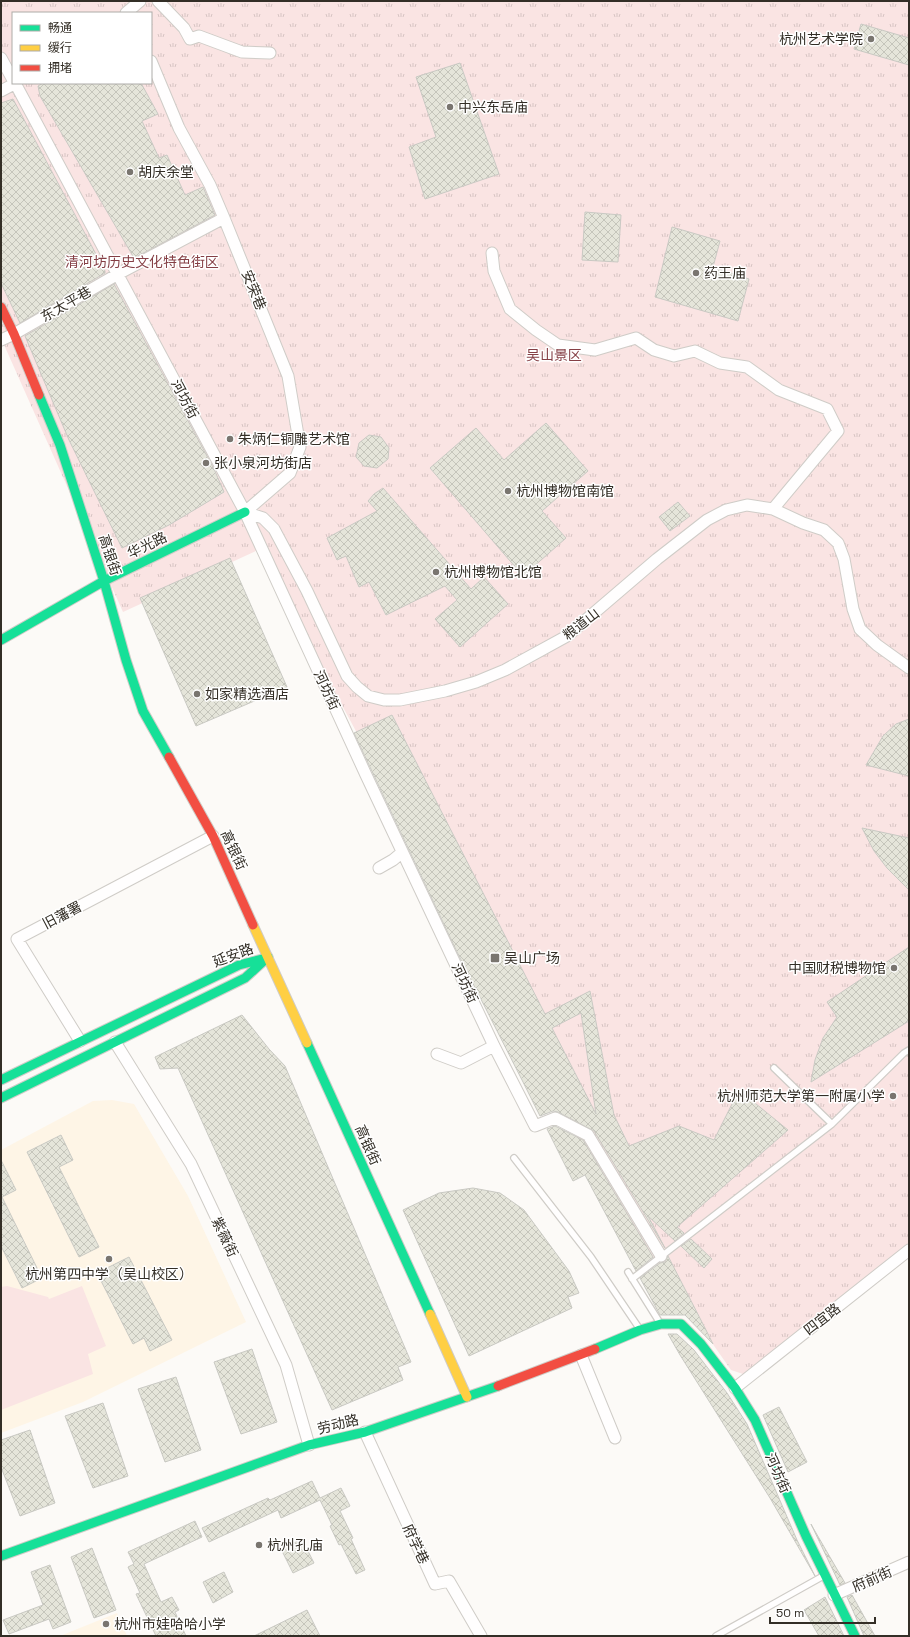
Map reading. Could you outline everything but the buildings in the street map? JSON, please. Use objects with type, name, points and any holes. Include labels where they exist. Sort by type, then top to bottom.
[{"type":"street","points":[[127,12],[140,1]]},
{"type":"street","points":[[158,1],[184,28],[190,39],[199,36],[242,52],[270,52]]},
{"type":"street","points":[[1,58],[12,78]]},
{"type":"street","name":"安荣巷","points":[[152,63],[179,128],[210,185],[288,376],[300,447],[290,473],[245,512]]},
{"type":"street","points":[[1,91],[13,84]]},
{"type":"street","name":"河坊街","points":[[16,84],[245,512],[366,775],[494,1046],[535,1126],[555,1118],[588,1135],[661,1256]]},
{"type":"street","name":"东太平巷","points":[[1,340],[118,274],[224,218]]},
{"type":"street","points":[[492,253],[494,271],[510,309],[558,345],[595,350],[636,338],[654,350],[674,356],[695,351],[720,363],[747,367],[779,390],[827,409],[838,431],[773,509]]},
{"type":"street","name":"高银街","points":[[1,307],[14,334],[60,445],[104,581],[126,660],[144,711],[213,836],[467,1397]]},
{"type":"street","name":"粮道山","points":[[245,512],[263,518],[274,529],[307,591],[347,676],[357,688],[368,696],[384,700],[400,700],[445,691],[476,682],[505,670],[567,636],[657,559],[708,520],[726,510],[747,506],[773,509],[803,523],[824,530],[838,543],[844,559],[852,609],[860,629],[877,645],[909,668]]},
{"type":"street","name":"华光路","points":[[1,640],[104,581],[245,512]]},
{"type":"street","name":"旧藩署","points":[[80,1041],[17,939],[213,836]]},
{"type":"street","points":[[379,868],[393,860],[399,854]]},
{"type":"street","name":"延安路","points":[[1,1080],[238,965],[268,957]]},
{"type":"street","name":"延安路","points":[[1,1098],[245,978],[268,957]]},
{"type":"street","name":"紫薇街","points":[[115,1042],[191,1164],[286,1365],[309,1446]]},
{"type":"street","points":[[437,1054],[461,1063],[494,1046]]},
{"type":"street","name":"四宜路","points":[[735,1388],[909,1250]]},
{"type":"street","name":"劳动路","points":[[1,1556],[309,1446],[365,1432],[467,1397],[582,1355],[640,1330],[661,1324],[681,1324]]},
{"type":"street","name":"河坊街","points":[[681,1324],[701,1344],[735,1388],[755,1420],[834,1595],[855,1636]]},
{"type":"street","points":[[582,1355],[614,1438]]},
{"type":"street","name":"府学巷","points":[[365,1432],[435,1584],[449,1581],[480,1636]]},
{"type":"street","name":"府前街","points":[[834,1595],[909,1562]]},
{"type":"lane","points":[[632,1279],[832,1124],[904,1053],[909,1050]]},
{"type":"lane","points":[[774,1068],[832,1124]]},
{"type":"lane","points":[[514,1158],[591,1257],[640,1330]]},
{"type":"lane","points":[[628,1272],[661,1324]]},
{"type":"lane","points":[[716,1636],[825,1575]]},
{"type":"shaded area","name":"杭州第四中学（吴山校区）","points":[[112,1100],[134,1104],[188,1196],[246,1322],[83,1402],[1,1433],[1,1150],[93,1101]]},
{"type":"shaded area","name":"杭州市娃哈哈小学","points":[[117,1613],[127,1636],[60,1636]]},
{"type":"green space","name":"吴山景区","points":[[1,1],[909,1],[909,1245],[752,1377],[731,1370],[602,1186],[258,550],[123,612],[1,338]]},
{"type":"green space","points":[[7,1286],[48,1297],[49,1299],[82,1286],[106,1346],[88,1354],[93,1374],[1,1410],[1,1287]]},
{"type":"traffic: fast","points":[[39,395],[60,445],[104,581],[126,660],[143,711],[169,757]]},
{"type":"traffic: fast","points":[[1,640],[104,581],[245,512]]},
{"type":"traffic: fast","points":[[1,1098],[245,978],[268,957]]},
{"type":"traffic: fast","points":[[1,1080],[239,965],[266,958]]},
{"type":"traffic: fast","points":[[307,1043],[430,1314]]},
{"type":"traffic: fast","points":[[595,1349],[640,1330],[661,1324],[681,1324],[701,1344],[735,1388],[755,1420],[806,1536],[855,1636]]},
{"type":"traffic: fast","points":[[1,1556],[309,1445],[365,1432],[498,1386]]},
{"type":"traffic: slow","points":[[253,925],[307,1043]]},
{"type":"traffic: slow","points":[[430,1314],[467,1397]]},
{"type":"traffic: jam","points":[[1,307],[14,334],[39,395]]},
{"type":"traffic: jam","points":[[169,757],[213,836],[253,925]]},
{"type":"traffic: jam","points":[[498,1386],[595,1349]]},
{"type":"place","name":"杭州艺术学院","points":[[871,39]]},
{"type":"place","name":"中兴东岳庙","points":[[450,107]]},
{"type":"place","name":"胡庆余堂","points":[[130,172]]},
{"type":"place","name":"药王庙","points":[[696,273]]},
{"type":"place","name":"朱炳仁铜雕艺术馆","points":[[230,439]]},
{"type":"place","name":"张小泉河坊街店","points":[[206,463]]},
{"type":"place","name":"杭州博物馆南馆","points":[[508,491]]},
{"type":"place","name":"杭州博物馆北馆","points":[[436,572]]},
{"type":"place","name":"如家精选酒店","points":[[197,694]]},
{"type":"place","name":"吴山广场","points":[[495,958]]},
{"type":"place","name":"中国财税博物馆","points":[[894,968]]},
{"type":"place","name":"杭州师范大学第一附属小学","points":[[893,1096]]},
{"type":"place","name":"杭州第四中学（吴山校区）","points":[[109,1259]]},
{"type":"place","name":"杭州孔庙","points":[[259,1545]]},
{"type":"place","name":"杭州市娃哈哈小学","points":[[106,1624]]},
{"type":"park label","name":"清河坊历史文化特色街区","points":[[142,262]]}]
